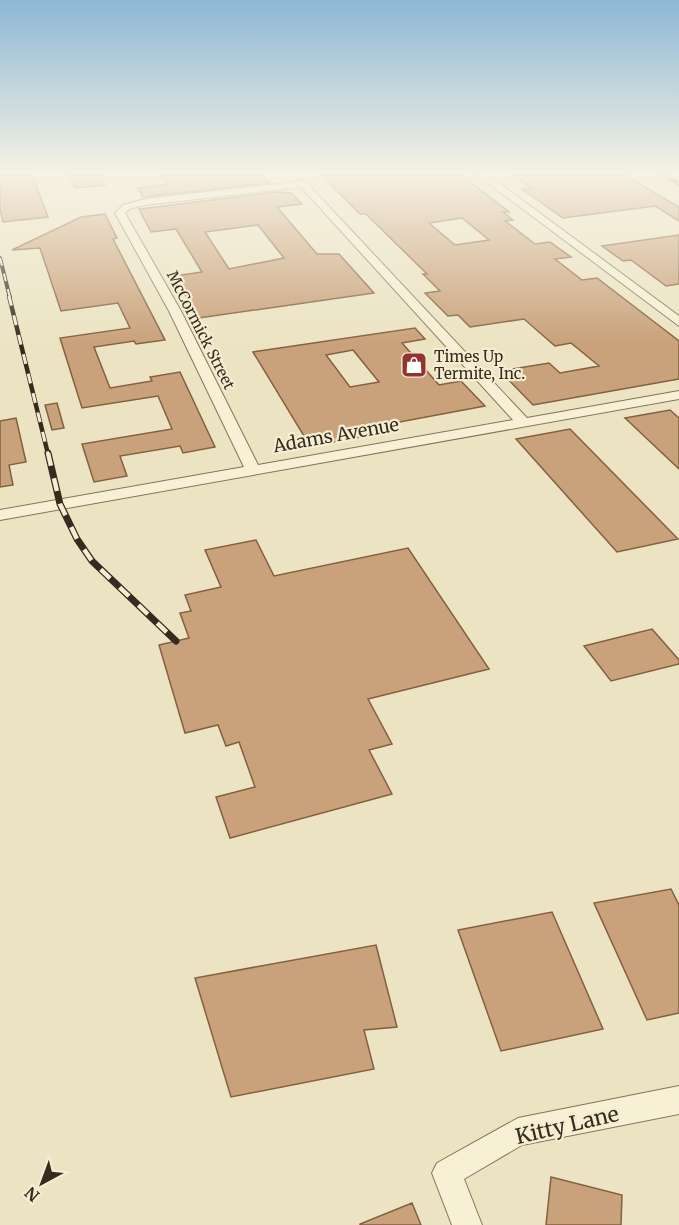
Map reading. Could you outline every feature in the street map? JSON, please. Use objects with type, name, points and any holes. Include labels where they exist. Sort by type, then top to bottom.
[{"type":"street","name":"McCormick Street","points":[[130,231],[175,311],[253,470]]},
{"type":"street","name":"McCormick Street","points":[[347,231],[522,421]]},
{"type":"street","points":[[557,231],[679,322]]},
{"type":"street","name":"Adams Avenue","points":[[0,515],[679,395]]},
{"type":"street","name":"Kitty Lane","points":[[467,1225],[447,1173],[518,1132],[679,1100]]},
{"type":"building","points":[[51,231],[114,231],[117,238],[113,239],[165,340],[136,344],[134,341],[94,347],[110,388],[152,381],[150,377],[180,372],[215,447],[183,453],[180,446],[120,456],[127,476],[94,482],[82,444],[172,429],[158,396],[82,408],[60,338],[130,328],[118,303],[61,311],[40,248],[12,250]]},
{"type":"building","points":[[177,231],[211,231],[205,232],[229,269],[284,258],[263,231],[298,231],[317,254],[339,254],[374,293],[199,318],[174,276],[202,272]]},
{"type":"building","points":[[383,231],[439,231],[455,245],[489,240],[478,231],[518,231],[535,244],[550,242],[571,257],[555,259],[582,280],[597,278],[679,341],[679,379],[533,405],[500,371],[549,363],[560,373],[599,366],[571,343],[555,346],[524,319],[470,327],[458,315],[448,316],[425,293],[440,291],[423,274],[427,274]]},
{"type":"building","points":[[679,235],[679,284],[666,286],[631,260],[623,261],[602,246]]},
{"type":"building","points":[[415,328],[425,339],[402,343],[439,385],[461,381],[485,406],[378,426],[383,433],[310,446],[253,352]],"holes":[[[353,350],[379,382],[350,387],[326,355]]]},
{"type":"building","points":[[57,403],[64,428],[52,430],[45,405]]},
{"type":"building","points":[[670,410],[679,418],[679,469],[625,418]]},
{"type":"building","points":[[16,418],[26,462],[9,465],[13,485],[0,487],[0,421]]},
{"type":"building","points":[[570,429],[678,539],[617,552],[516,439]]},
{"type":"building","points":[[256,540],[274,576],[408,548],[489,669],[368,699],[392,744],[369,750],[392,794],[230,838],[216,797],[255,787],[239,742],[226,746],[218,725],[185,733],[159,645],[189,638],[180,613],[191,611],[185,595],[221,587],[205,550]]},
{"type":"building","points":[[652,629],[679,660],[679,664],[611,681],[584,646]]},
{"type":"building","points":[[671,889],[679,905],[679,1013],[647,1020],[594,903]]},
{"type":"building","points":[[552,912],[603,1029],[501,1051],[458,930]]},
{"type":"building","points":[[376,945],[397,1027],[364,1030],[374,1069],[231,1097],[195,978]]},
{"type":"building","points":[[551,1177],[622,1195],[621,1225],[546,1225]]},
{"type":"building","points":[[412,1203],[421,1225],[360,1225],[360,1224]]},
{"type":"railway","points":[[0,258],[10,298]]},
{"type":"railway","points":[[9,296],[48,454]]},
{"type":"railway","points":[[48,453],[60,504],[77,539],[92,561],[176,641]]},
{"type":"place","name":"Times Up Termite, Inc.","points":[[414,365]]}]
